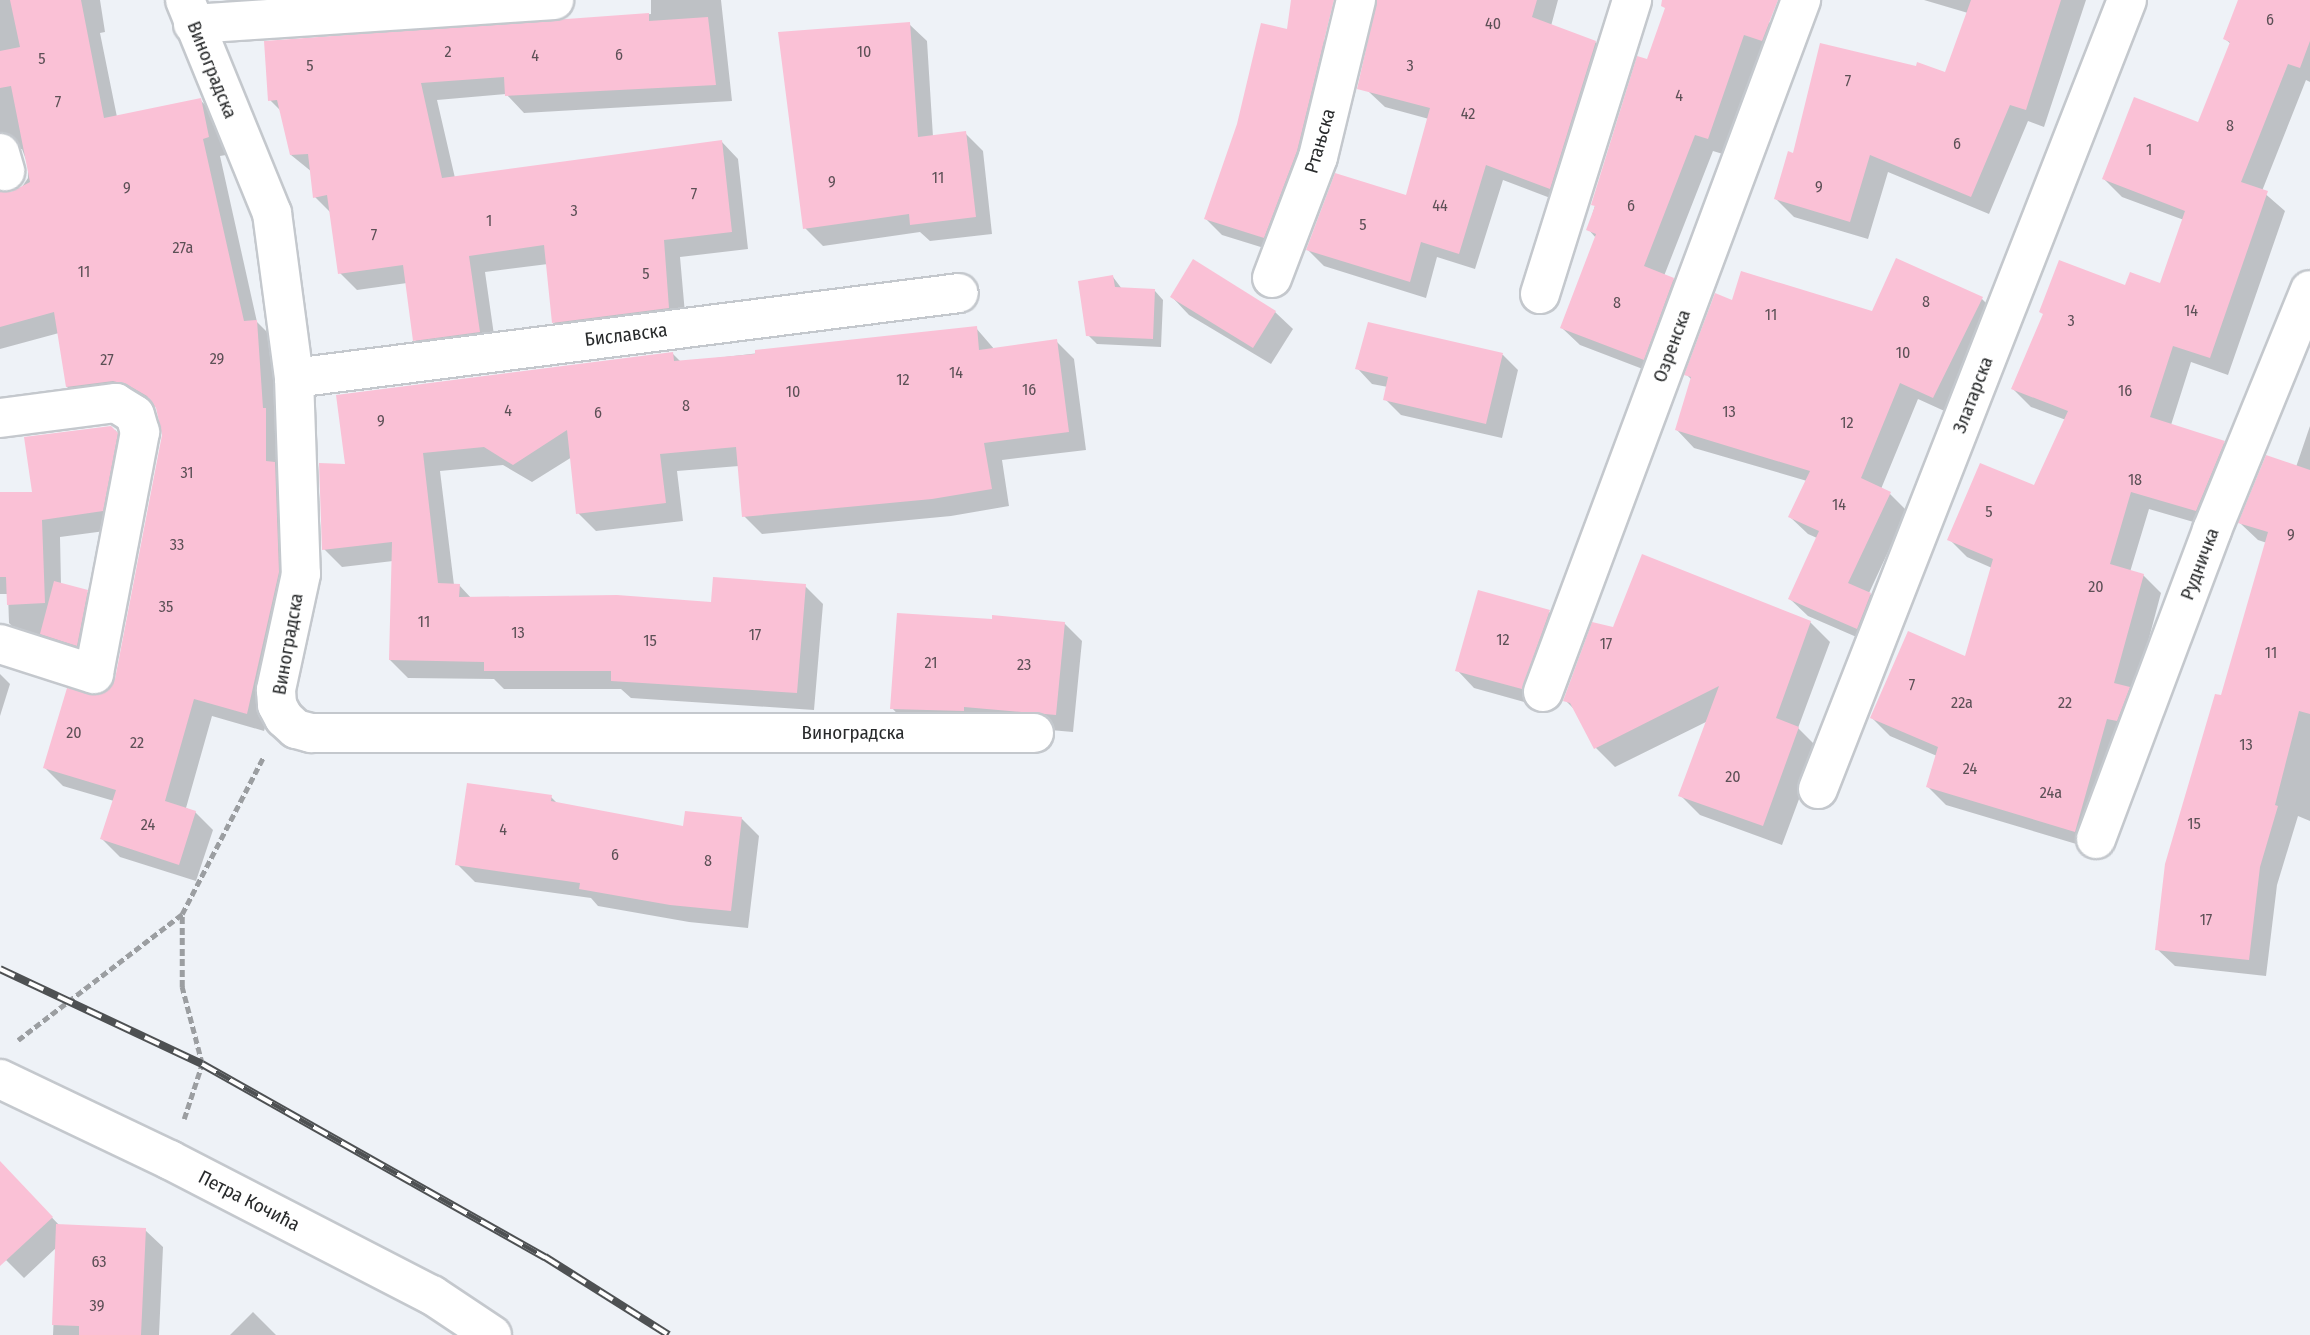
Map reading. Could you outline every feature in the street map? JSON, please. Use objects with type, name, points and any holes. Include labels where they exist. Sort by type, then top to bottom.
[{"type":"street","points":[[189,12],[554,0]]},
{"type":"street","name":"Ртањска","points":[[1272,278],[1318,157],[1356,0]]},
{"type":"street","points":[[1540,294],[1632,0]]},
{"type":"street","name":"Озренска","points":[[1543,692],[1801,0]]},
{"type":"street","name":"Златарска","points":[[1818,789],[2127,0]]},
{"type":"street","name":"Виноградска","points":[[189,12],[272,213],[294,378],[301,574],[276,690],[277,705],[284,718],[296,729],[311,733],[1034,733]]},
{"type":"street","name":"Рудничка","points":[[2096,839],[2212,530],[2310,290]]},
{"type":"street","name":"Биславска","points":[[294,378],[959,293]]},
{"type":"street","points":[[0,418],[116,403],[135,415],[140,432],[94,674],[0,644]]},
{"type":"street","name":"Петра Кочића","points":[[5,1063],[170,1160],[432,1295],[492,1335]]},
{"type":"path","points":[[5,1063],[182,914],[284,718]]},
{"type":"path","points":[[170,1160],[202,1064],[182,987],[182,914]]},
{"type":"building","points":[[10,0],[81,0],[104,118],[201,98],[209,137],[203,139],[244,321],[257,320],[263,408],[266,408],[266,461],[275,462],[279,572],[247,714],[194,699],[165,801],[196,811],[179,865],[100,839],[116,790],[43,768],[67,688],[99,695],[109,689],[115,679],[162,435],[156,408],[147,396],[128,385],[113,381],[66,387],[54,312],[0,327],[0,192],[11,192],[30,182],[11,86],[0,88],[0,51],[20,47]]},
{"type":"building","points":[[1291,0],[1334,0],[1297,151],[1264,238],[1204,219],[1237,124],[1261,23],[1287,29]]},
{"type":"building","points":[[1377,0],[1537,0],[1532,17],[1596,41],[1550,189],[1486,165],[1459,254],[1421,242],[1410,282],[1306,250],[1335,173],[1406,195],[1430,108],[1357,89]]},
{"type":"building","points":[[1662,0],[1778,0],[1762,41],[1744,35],[1708,139],[1695,135],[1644,266],[1674,278],[1644,360],[1560,328],[1596,234],[1586,230],[1595,206],[1591,205],[1637,56],[1647,59],[1665,8],[1661,6]]},
{"type":"building","points":[[1971,0],[2061,0],[2026,110],[2010,105],[1971,197],[1870,155],[1850,222],[1774,199],[1788,151],[1793,153],[1820,43],[1916,66],[1917,62],[1945,72]]},
{"type":"building","points":[[2238,0],[2310,0],[2310,41],[2300,68],[2288,64],[2241,182],[2268,191],[2210,358],[2173,346],[2150,417],[2225,441],[2196,511],[2131,492],[2110,564],[2144,574],[2114,683],[2130,687],[2117,721],[2107,719],[2075,832],[1926,787],[1938,747],[1870,718],[1908,631],[1965,656],[1993,559],[1947,540],[1980,463],[2034,485],[2068,411],[2011,389],[2043,314],[2039,312],[2059,260],[2125,285],[2130,272],[2160,283],[2185,211],[2102,179],[2134,97],[2198,122],[2230,42],[2223,39]]},
{"type":"building","points":[[649,13],[649,21],[708,17],[716,85],[505,96],[504,77],[421,83],[442,178],[722,140],[732,232],[664,240],[669,308],[552,323],[544,245],[469,256],[480,332],[413,341],[403,265],[338,274],[327,195],[313,198],[308,154],[290,155],[277,100],[268,101],[264,41]]},
{"type":"building","points":[[910,22],[918,137],[966,131],[976,217],[910,225],[909,214],[803,229],[778,32]]},
{"type":"building","points":[[1896,258],[1983,297],[1933,398],[1900,383],[1861,478],[1891,492],[1848,583],[1871,593],[1857,629],[1788,599],[1819,531],[1788,517],[1810,471],[1675,430],[1691,377],[1684,375],[1715,293],[1732,300],[1741,271],[1872,311]]},
{"type":"building","points":[[1193,259],[1276,311],[1253,348],[1170,297]]},
{"type":"building","points":[[1113,275],[1115,287],[1155,289],[1153,339],[1086,336],[1078,281]]},
{"type":"building","points":[[1368,322],[1503,353],[1486,424],[1383,400],[1388,377],[1355,369]]},
{"type":"building","points":[[977,326],[979,350],[1057,339],[1069,432],[984,443],[992,489],[932,499],[742,517],[736,447],[660,454],[666,503],[576,514],[567,430],[513,465],[484,447],[423,453],[438,583],[460,584],[459,597],[617,595],[711,602],[713,577],[806,584],[797,693],[611,681],[611,671],[484,671],[484,662],[389,660],[392,542],[322,550],[319,463],[345,464],[336,395],[673,352],[674,361],[755,354],[755,350]]},
{"type":"building","points":[[111,426],[118,433],[103,511],[42,520],[45,603],[7,605],[6,577],[0,577],[0,492],[32,492],[24,437]]},
{"type":"building","points":[[2266,455],[2310,470],[2310,714],[2299,711],[2275,805],[2278,806],[2260,867],[2249,960],[2155,950],[2165,864],[2215,694],[2221,695],[2268,532],[2238,523]]},
{"type":"building","points":[[1642,554],[1811,621],[1776,718],[1799,727],[1763,826],[1678,796],[1719,686],[1594,749],[1570,703],[1563,701],[1592,622],[1613,627]]},
{"type":"building","points":[[54,581],[88,590],[77,646],[40,634]]},
{"type":"building","points":[[1478,590],[1550,610],[1522,689],[1455,671]]},
{"type":"building","points":[[897,613],[992,619],[992,615],[1065,622],[1056,715],[964,707],[964,711],[890,709]]},
{"type":"building","points":[[467,783],[552,795],[551,801],[683,826],[685,811],[742,817],[731,911],[670,905],[579,889],[580,883],[455,865]]},
{"type":"building","points":[[0,1161],[53,1217],[0,1266]]},
{"type":"building","points":[[56,1224],[146,1228],[141,1335],[79,1335],[79,1326],[52,1325]]},
{"type":"railway","points":[[0,969],[202,1064],[545,1257],[669,1335]]}]
